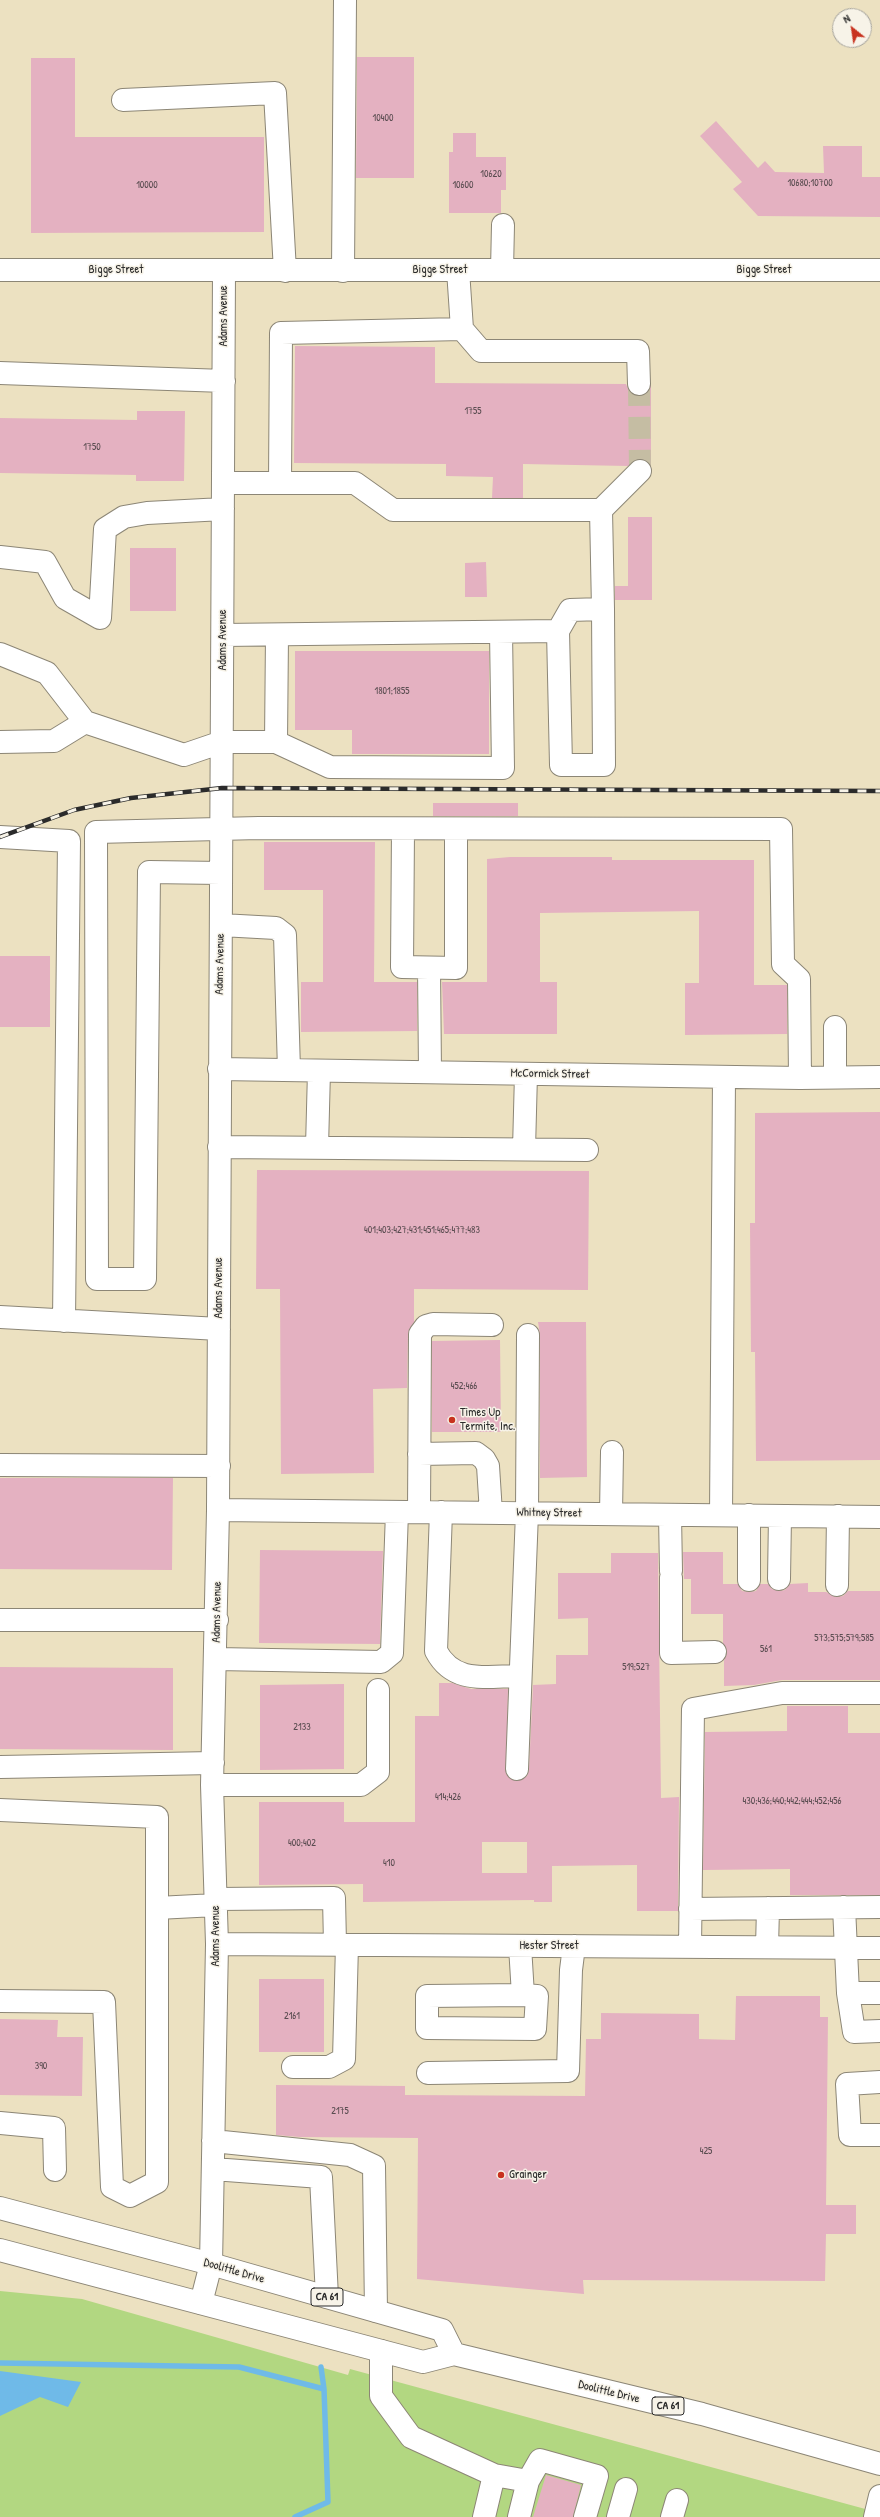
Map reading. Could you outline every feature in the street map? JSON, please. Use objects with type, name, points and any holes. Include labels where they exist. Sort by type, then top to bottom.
[{"type":"street","points":[[343,270],[345,0]]},
{"type":"street","points":[[123,100],[275,93],[284,271]]},
{"type":"street","points":[[502,270],[503,225]]},
{"type":"street","name":"Bigge Street","points":[[0,270],[880,270]]},
{"type":"street","points":[[458,270],[462,329],[481,351],[638,351],[639,384]]},
{"type":"street","name":"Adams Avenue","points":[[201,2304],[211,2264],[217,1944],[212,1786],[217,1620],[218,1510],[224,271]]},
{"type":"street","points":[[280,483],[282,333],[462,329]]},
{"type":"street","points":[[0,374],[224,381]]},
{"type":"street","points":[[223,483],[355,483],[393,510],[601,510],[640,471]]},
{"type":"street","points":[[0,557],[45,562],[65,598],[100,618],[105,529],[124,517],[139,514],[223,509]]},
{"type":"street","points":[[601,510],[603,609],[604,765],[562,765],[558,631],[570,610],[603,609]]},
{"type":"street","points":[[223,635],[558,631]]},
{"type":"street","points":[[0,654],[47,674],[85,722],[184,755],[222,742],[276,742],[330,767],[502,768],[501,632]]},
{"type":"street","points":[[276,742],[277,635]]},
{"type":"street","points":[[0,742],[54,741],[85,722]]},
{"type":"street","points":[[221,873],[149,872],[145,1280],[98,1279],[96,832],[222,829],[781,829],[782,964],[799,979],[800,1078]]},
{"type":"street","points":[[402,829],[402,968],[456,968],[456,830]]},
{"type":"street","points":[[0,837],[69,841],[64,1321]]},
{"type":"street","points":[[221,925],[276,928],[285,935],[289,1070]]},
{"type":"street","points":[[429,968],[430,1072]]},
{"type":"street","points":[[835,1027],[835,1077]]},
{"type":"street","name":"McCormick Street","points":[[219,1069],[800,1078],[880,1077]]},
{"type":"street","points":[[317,1147],[319,1071]]},
{"type":"street","points":[[524,1149],[526,1074]]},
{"type":"street","points":[[721,1515],[724,1077]]},
{"type":"street","points":[[219,1147],[587,1150]]},
{"type":"street","points":[[0,1318],[219,1329]]},
{"type":"street","points":[[419,1512],[420,1334],[426,1326],[433,1324],[492,1325]]},
{"type":"street","points":[[517,1769],[527,1513],[528,1335]]},
{"type":"street","points":[[611,1514],[612,1452]]},
{"type":"street","points":[[419,1454],[476,1453],[484,1459],[488,1466],[491,1513]]},
{"type":"street","points":[[0,1465],[218,1466]]},
{"type":"street","name":"Whitney Street","points":[[218,1510],[880,1517]]},
{"type":"street","points":[[216,1659],[381,1662],[389,1658],[392,1653],[397,1512]]},
{"type":"street","points":[[441,1512],[436,1651],[444,1665],[465,1676],[520,1676]]},
{"type":"street","points":[[670,1515],[671,1653],[715,1652]]},
{"type":"street","points":[[749,1515],[749,1580]]},
{"type":"street","points":[[779,1579],[780,1516]]},
{"type":"street","points":[[837,1585],[838,1516]]},
{"type":"street","points":[[0,1620],[217,1620]]},
{"type":"street","points":[[212,1786],[362,1785],[368,1782],[378,1772],[378,1690]]},
{"type":"street","points":[[690,1946],[693,1709],[782,1692],[880,1693]]},
{"type":"street","points":[[0,1767],[213,1763]]},
{"type":"street","points":[[0,1810],[156,1817],[157,2182],[130,2196],[112,2187],[104,2002],[0,2000]]},
{"type":"street","points":[[157,1908],[216,1902],[334,1898],[341,1944],[344,2060],[329,2067],[293,2067]]},
{"type":"street","points":[[844,1907],[844,1947],[848,1993],[854,2032],[880,2031]]},
{"type":"street","points":[[690,1909],[880,1907]]},
{"type":"street","points":[[767,1947],[768,1908]]},
{"type":"street","name":"Hester Street","points":[[217,1944],[880,1948]]},
{"type":"street","points":[[520,1946],[523,1995]]},
{"type":"street","points":[[428,2073],[568,2071],[570,1970],[574,1946]]},
{"type":"street","points":[[848,1993],[880,1993]]},
{"type":"street","points":[[523,1995],[537,1996],[535,2029],[426,2028],[427,1996],[523,1995]]},
{"type":"street","points":[[880,2082],[847,2084],[850,2135],[880,2135]]},
{"type":"street","points":[[0,2123],[54,2128],[55,2170]]},
{"type":"street","points":[[213,2141],[350,2155],[374,2166],[376,2311]]},
{"type":"street","points":[[213,2169],[321,2177],[327,2297]]},
{"type":"street","name":"Doolittle Drive","points":[[0,2208],[211,2264],[442,2330],[454,2354]]},
{"type":"street","name":"Doolittle Drive","points":[[0,2250],[423,2362],[454,2354],[702,2414],[880,2464]]},
{"type":"street","points":[[381,2351],[381,2396],[411,2437],[494,2475],[528,2481]]},
{"type":"street","points":[[519,2517],[528,2481],[540,2460],[597,2476],[585,2517]]},
{"type":"street","points":[[484,2517],[494,2475]]},
{"type":"street","points":[[618,2517],[626,2489]]},
{"type":"street","points":[[875,2517],[880,2496]]},
{"type":"green space","points":[[0,2291],[82,2299],[348,2375],[350,2369],[880,2513],[880,2517],[0,2517]]},
{"type":"water","points":[[0,2371],[81,2382],[68,2407],[40,2397],[0,2416]]},
{"type":"building","points":[[357,57],[414,57],[414,178],[356,178]]},
{"type":"building","points":[[31,58],[75,58],[75,137],[264,137],[264,232],[31,233]]},
{"type":"building","points":[[716,121],[758,168],[765,161],[775,172],[824,173],[823,146],[862,146],[862,177],[880,177],[880,217],[758,216],[733,189],[742,182],[700,136]]},
{"type":"building","points":[[453,133],[476,133],[476,157],[506,157],[506,190],[501,190],[501,213],[449,213],[449,152],[453,152]]},
{"type":"building","points":[[295,346],[435,347],[435,383],[626,384],[629,391],[639,396],[646,394],[651,384],[651,466],[643,459],[636,459],[628,466],[523,464],[523,498],[492,498],[493,477],[446,476],[446,464],[294,463]]},
{"type":"building","points":[[137,411],[185,411],[184,481],[136,481],[136,475],[0,473],[0,418],[137,420]]},
{"type":"building","points":[[628,517],[652,517],[652,600],[615,600],[615,586],[628,586]]},
{"type":"building","points":[[130,548],[176,548],[176,611],[130,611]]},
{"type":"building","points":[[486,562],[487,597],[465,597],[465,563]]},
{"type":"building","points":[[295,651],[489,651],[489,754],[352,754],[352,730],[295,730]]},
{"type":"building","points":[[433,803],[518,803],[518,816],[433,816]]},
{"type":"building","points":[[264,842],[375,842],[374,982],[417,982],[417,1031],[301,1032],[301,982],[323,982],[323,890],[264,890]]},
{"type":"building","points":[[510,857],[612,857],[612,860],[754,860],[754,985],[787,985],[787,1034],[685,1035],[685,983],[699,983],[699,911],[540,913],[540,982],[557,982],[557,1034],[444,1034],[442,982],[487,982],[487,859]]},
{"type":"building","points":[[0,956],[50,956],[50,1027],[0,1027]]},
{"type":"building","points":[[880,1112],[880,1460],[756,1461],[755,1352],[751,1352],[750,1223],[755,1223],[755,1113]]},
{"type":"building","points":[[257,1170],[589,1171],[588,1290],[414,1289],[414,1322],[408,1334],[407,1388],[373,1389],[374,1473],[281,1474],[280,1289],[256,1289]]},
{"type":"building","points":[[538,1322],[586,1322],[587,1477],[540,1478],[540,1335]]},
{"type":"building","points":[[500,1340],[501,1432],[432,1432],[432,1341]]},
{"type":"building","points":[[0,1478],[173,1478],[172,1570],[0,1569]]},
{"type":"building","points":[[260,1550],[383,1551],[380,1644],[259,1643]]},
{"type":"building","points":[[683,1552],[723,1552],[723,1584],[738,1584],[742,1591],[756,1591],[760,1584],[768,1584],[772,1589],[779,1591],[785,1590],[790,1584],[808,1583],[808,1592],[826,1592],[836,1597],[843,1596],[848,1591],[880,1591],[880,1680],[782,1680],[754,1685],[724,1686],[724,1661],[727,1652],[723,1643],[723,1614],[691,1614],[691,1579],[684,1579]]},
{"type":"building","points":[[611,1553],[658,1553],[661,1798],[679,1797],[678,1911],[637,1911],[637,1865],[552,1866],[552,1902],[534,1902],[534,1900],[363,1902],[363,1884],[259,1885],[259,1802],[344,1802],[344,1822],[415,1822],[415,1716],[439,1716],[439,1683],[452,1683],[471,1689],[508,1689],[506,1774],[516,1781],[527,1776],[529,1769],[533,1685],[556,1684],[556,1655],[588,1655],[588,1618],[558,1619],[558,1573],[611,1573]],"holes":[[[482,1842],[527,1842],[527,1873],[482,1873]]]},
{"type":"building","points":[[0,1667],[173,1668],[173,1750],[0,1749]]},
{"type":"building","points":[[344,1684],[344,1769],[260,1770],[260,1685]]},
{"type":"building","points":[[787,1706],[848,1706],[848,1733],[880,1733],[880,1895],[790,1895],[790,1869],[703,1870],[705,1732],[787,1731]]},
{"type":"building","points":[[259,1979],[324,1979],[324,2052],[259,2052]]},
{"type":"building","points":[[736,1996],[820,1996],[820,2017],[828,2017],[826,2205],[856,2205],[856,2234],[826,2234],[825,2281],[583,2280],[584,2294],[417,2279],[418,2138],[300,2137],[276,2135],[276,2085],[405,2086],[405,2095],[585,2096],[586,2039],[601,2039],[601,2013],[699,2014],[699,2039],[735,2040]]},
{"type":"building","points":[[0,2019],[58,2020],[57,2037],[83,2037],[82,2096],[0,2095]]},
{"type":"building","points":[[546,2475],[581,2485],[573,2517],[533,2517]]},
{"type":"waterway","points":[[0,2363],[239,2367],[324,2389],[328,2502],[295,2517]]},
{"type":"waterway","points":[[321,2367],[324,2389]]},
{"type":"tunnel","points":[[639,384],[640,471]]},
{"type":"railway","points":[[0,837],[74,810],[131,798],[222,788],[880,791]]},
{"type":"place","name":"Times Up Termite, Inc.","points":[[452,1420]]},
{"type":"place","name":"Grainger","points":[[501,2175]]}]
